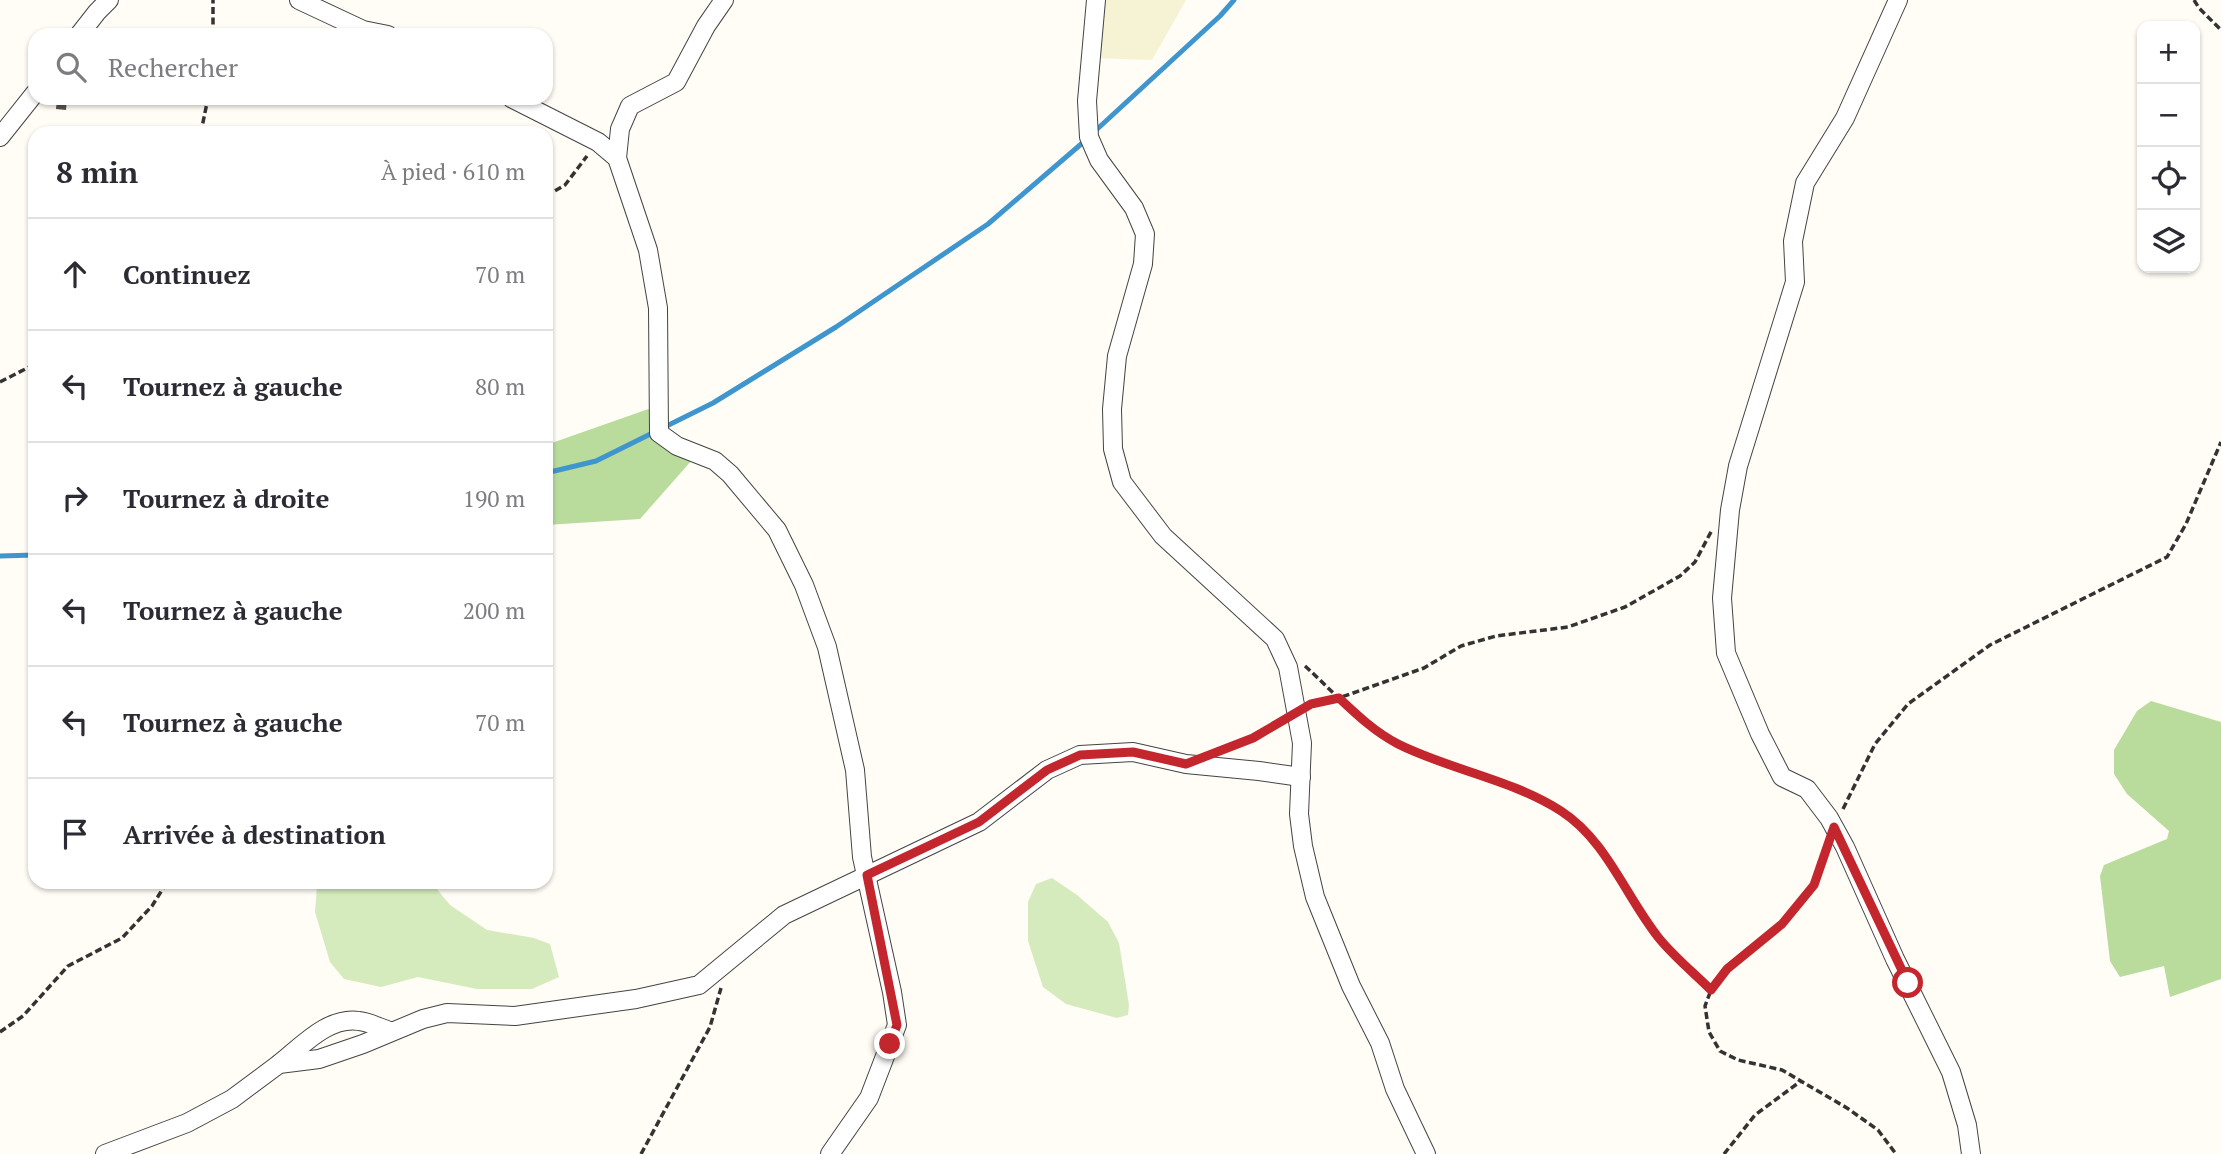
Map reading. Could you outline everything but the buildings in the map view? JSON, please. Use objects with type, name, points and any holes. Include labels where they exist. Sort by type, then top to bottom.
[{"type":"street","points":[[84,28],[109,0]]},
{"type":"street","points":[[299,0],[359,28]]},
{"type":"street","points":[[724,0],[706,26],[676,82],[630,106],[620,129],[617,158],[648,250],[658,307],[659,433],[677,446],[716,461],[777,530],[804,585],[827,647],[855,770],[862,857],[897,1025],[869,1098],[830,1154]]},
{"type":"street","points":[[1096,0],[1087,102],[1089,137],[1100,160],[1134,208],[1145,234],[1143,264],[1117,356],[1112,409],[1113,449],[1122,482],[1163,536],[1275,639],[1288,667],[1302,743],[1299,814],[1303,846],[1315,897],[1351,986],[1380,1043],[1395,1089],[1426,1154]]},
{"type":"street","points":[[1898,0],[1845,118],[1805,183],[1793,241],[1795,282],[1738,466],[1730,510],[1722,598],[1726,653],[1760,734],[1782,777],[1807,789],[1834,827],[1951,1072],[1967,1125],[1971,1154]]},
{"type":"street","points":[[0,137],[28,102]]},
{"type":"street","points":[[525,105],[598,142],[617,158]]},
{"type":"street","points":[[279,1064],[319,1059],[363,1044],[390,1031],[447,1013],[515,1016],[636,999],[699,985],[783,915],[979,822],[1047,770],[1080,755],[1133,752],[1186,764],[1301,777]]},
{"type":"street","points":[[105,1154],[187,1123],[232,1098],[322,1030],[340,1021],[359,1021],[390,1031]]},
{"type":"path","points":[[213,0],[213,28]]},
{"type":"path","points":[[2194,0],[2221,30]]},
{"type":"path","points":[[202,126],[206,105]]},
{"type":"path","points":[[553,192],[565,185],[598,142]]},
{"type":"path","points":[[0,382],[28,368]]},
{"type":"path","points":[[1896,1154],[1878,1130],[1783,1070],[1738,1060],[1720,1051],[1709,1032],[1705,1006],[1711,990],[1727,969],[1782,924],[1814,885],[1834,827],[1875,744],[1908,704],[1990,645],[2167,557],[2186,524],[2221,442]]},
{"type":"path","points":[[1220,751],[1253,738],[1311,704],[1339,698],[1424,668],[1461,646],[1496,636],[1568,627],[1625,607],[1680,576],[1695,562],[1709,533],[1730,510]]},
{"type":"path","points":[[1302,664],[1367,724],[1398,744],[1524,791],[1562,811],[1591,835],[1658,937],[1711,990]]},
{"type":"path","points":[[0,1032],[23,1016],[68,966],[122,938],[152,906],[163,889]]},
{"type":"path","points":[[642,1154],[710,1027],[730,959]]},
{"type":"path","points":[[1724,1154],[1755,1115],[1801,1081]]},
{"type":"shaded area","points":[[1096,0],[1186,0],[1152,60],[1091,58]]},
{"type":"green space","points":[[657,406],[659,434],[692,460],[640,519],[553,525],[553,443]]},
{"type":"green space","points":[[2151,701],[2221,722],[2221,979],[2170,997],[2164,966],[2120,977],[2110,961],[2100,876],[2104,865],[2167,839],[2169,831],[2127,794],[2114,774],[2114,750],[2137,711]]},
{"type":"green space","points":[[1052,878],[1108,922],[1119,943],[1129,1005],[1128,1015],[1117,1018],[1066,1004],[1043,987],[1028,941],[1028,902],[1036,884]]},
{"type":"green space","points":[[317,889],[437,889],[450,905],[487,930],[534,938],[550,944],[559,977],[532,989],[477,989],[418,977],[381,987],[344,979],[330,962],[315,912]]},
{"type":"waterway","points":[[1094,132],[1234,0]]},
{"type":"waterway","points":[[553,471],[596,461],[713,403],[836,327],[988,224],[1087,139]]},
{"type":"waterway","points":[[0,556],[28,555]]},
{"type":"route","points":[[890,1044],[897,1025],[867,875],[979,822],[1047,770],[1080,755],[1133,752],[1186,764],[1253,738],[1311,704],[1339,698],[1367,724],[1398,744],[1524,791],[1562,811],[1591,835],[1658,937],[1711,990],[1727,969],[1782,924],[1814,885],[1834,827],[1908,983]]}]
